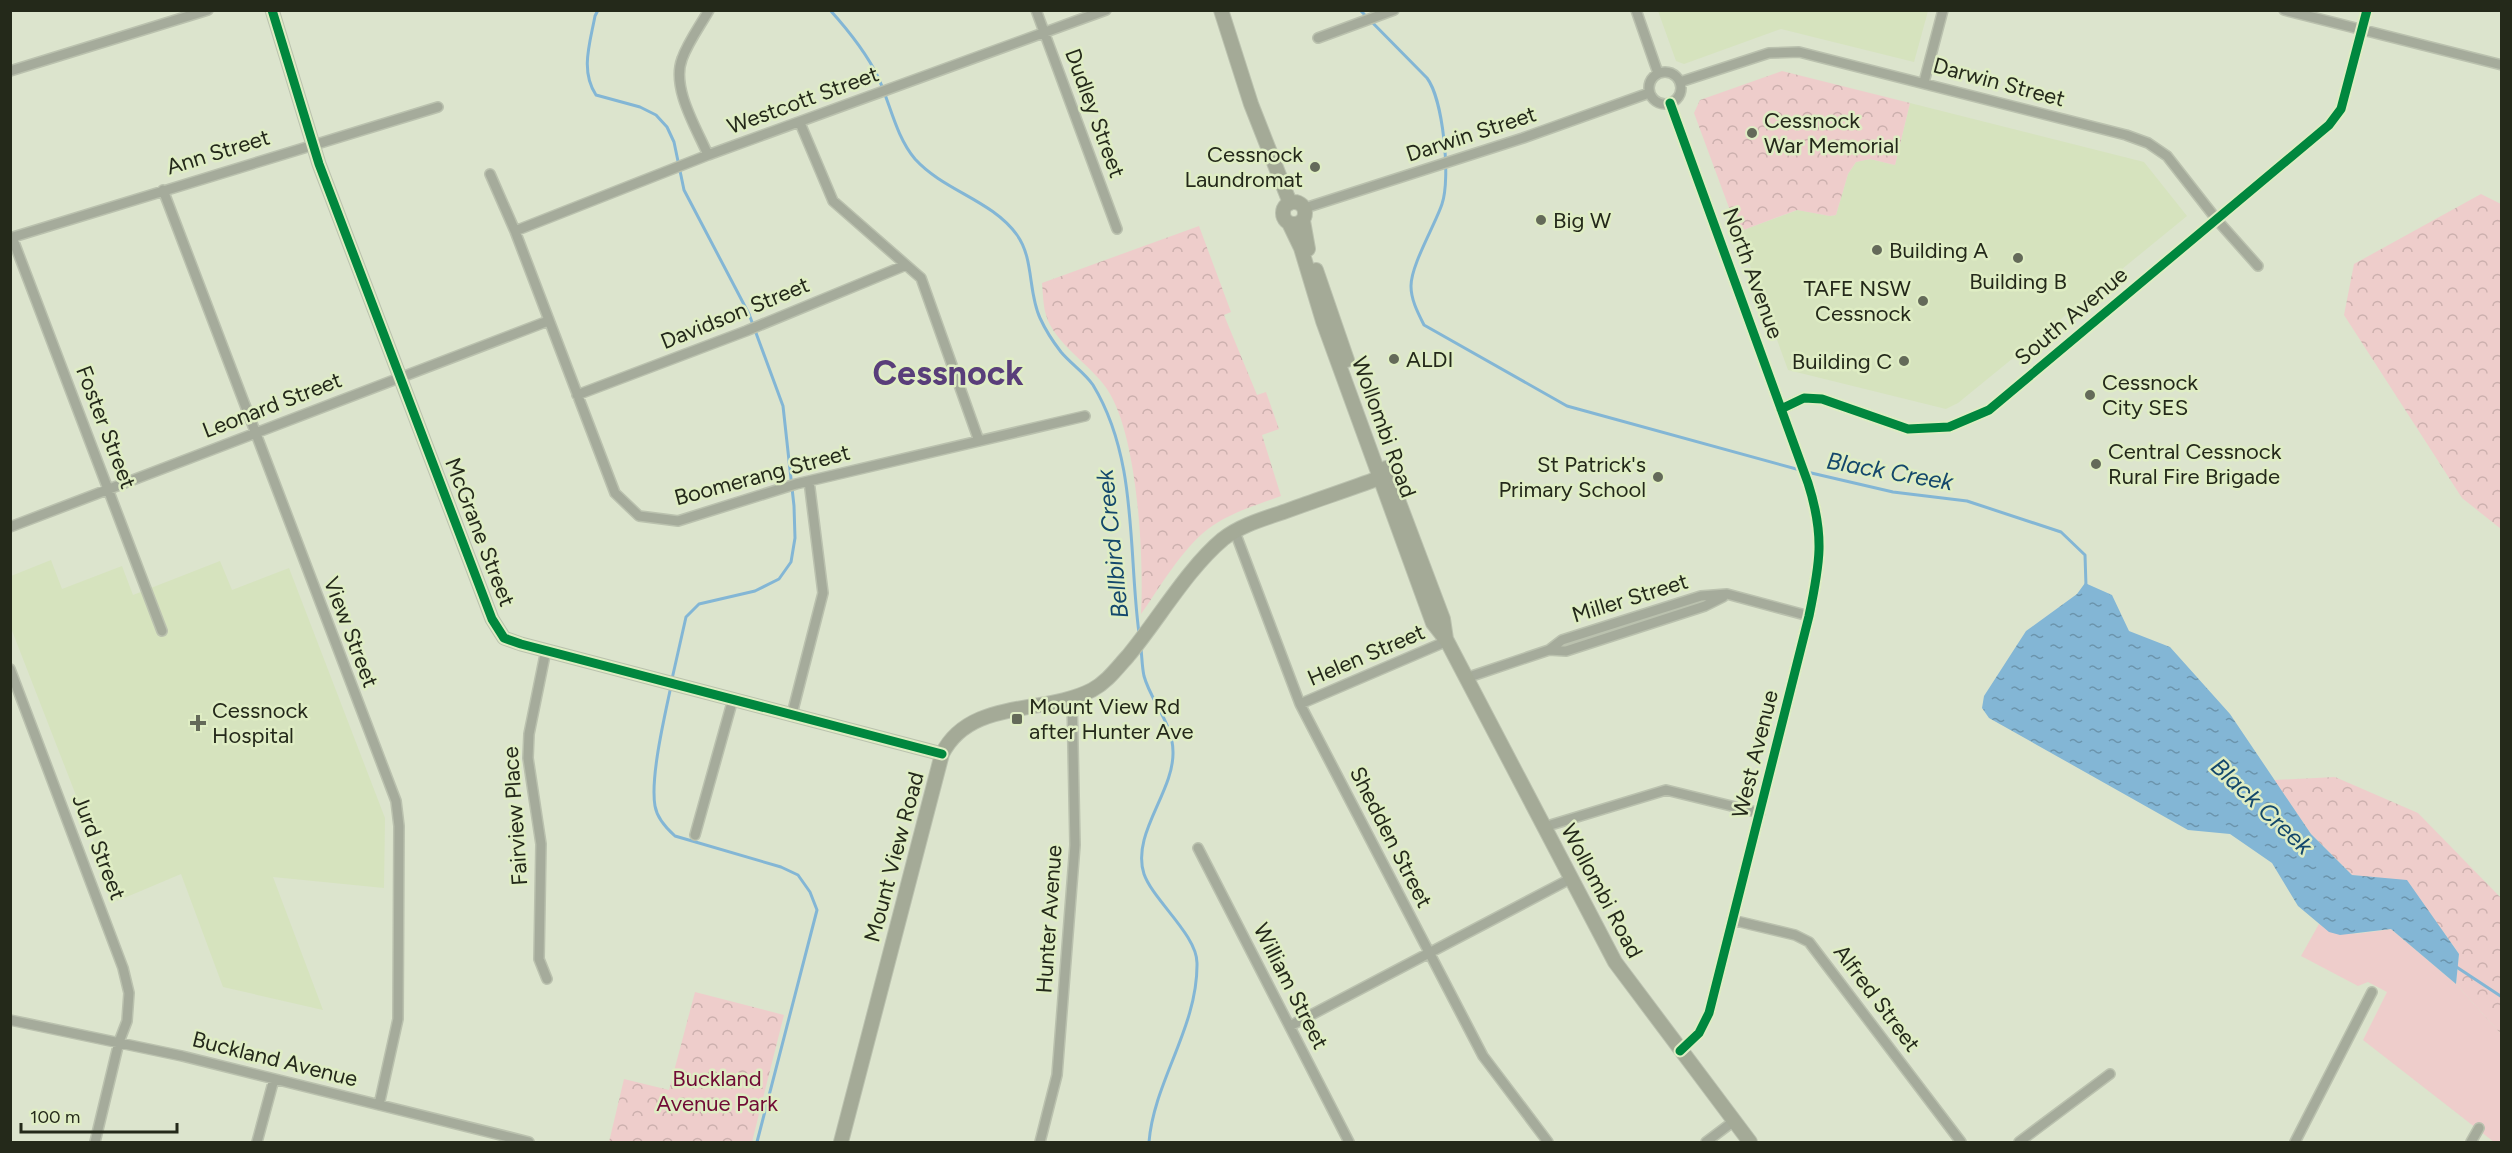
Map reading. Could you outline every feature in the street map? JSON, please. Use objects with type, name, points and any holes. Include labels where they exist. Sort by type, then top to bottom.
[{"type":"main road","points":[[1211,10],[1239,82],[1251,104]]},
{"type":"main road","points":[[1221,10],[1251,104],[1290,203]]},
{"type":"main road","points":[[1290,203],[1300,203],[1299,217],[1284,218],[1283,210],[1290,203]]},
{"type":"main road","name":"Wollombi Road","points":[[1299,217],[1313,265],[1443,619],[1447,641]]},
{"type":"main road","name":"Wollombi Road","points":[[1299,217],[1301,248],[1323,321],[1433,623],[1447,641],[1615,962],[1750,1143]]},
{"type":"main road","points":[[1372,429],[1382,467],[1379,478],[1388,484],[1397,508],[1404,516]]},
{"type":"main road","name":"Mount View Road","points":[[841,1143],[942,754],[954,735],[977,720],[1072,697],[1102,683],[1222,540],[1234,532],[1379,478]]},
{"type":"street","points":[[10,71],[208,10]]},
{"type":"street","name":"McGrane Street","points":[[272,10],[312,145],[497,630],[508,640],[942,754]]},
{"type":"street","points":[[708,156],[683,94],[679,73],[682,59],[709,10]]},
{"type":"street","name":"Dudley Street","points":[[1036,10],[1117,230]]},
{"type":"street","name":"Westcott Street","points":[[515,231],[708,156],[1106,10]]},
{"type":"street","points":[[1318,38],[1394,10]]},
{"type":"street","points":[[1636,10],[1658,73]]},
{"type":"street","points":[[1924,82],[1942,10]]},
{"type":"street","points":[[2284,10],[2502,65]]},
{"type":"street","points":[[2362,30],[2367,10]]},
{"type":"street","name":"South Avenue","points":[[1781,409],[1800,400],[1813,398],[1908,429],[1949,427],[1989,410],[2313,139],[2341,109],[2362,30]]},
{"type":"street","name":"Darwin Street","points":[[1680,82],[1785,50],[1924,82],[2148,143],[2167,156],[2217,220],[2258,266]]},
{"type":"street","points":[[1670,72],[1680,82],[1679,95],[1670,104],[1657,102],[1649,93],[1650,81],[1658,73],[1670,72]]},
{"type":"street","name":"Darwin Street","points":[[1299,217],[1431,167],[1649,93]]},
{"type":"street","name":"North Avenue","points":[[1670,104],[1798,456]]},
{"type":"street","name":"Ann Street","points":[[11,238],[438,106]]},
{"type":"street","points":[[800,123],[833,201],[921,278],[979,441]]},
{"type":"street","name":"Boomerang Street","points":[[490,174],[515,231],[615,493],[639,516],[678,521],[796,484],[1085,416]]},
{"type":"street","name":"View Street","points":[[163,190],[396,801],[399,826],[398,1019],[379,1105]]},
{"type":"street","name":"Foster Street","points":[[11,238],[162,632]]},
{"type":"street","name":"Davidson Street","points":[[577,395],[746,332],[906,265]]},
{"type":"street","name":"Leonard Street","points":[[10,527],[548,321]]},
{"type":"street","name":"West Avenue","points":[[1680,1051],[1699,1033],[1706,1021],[1760,813],[1819,567],[1821,535],[1808,483],[1798,456]]},
{"type":"street","points":[[792,714],[823,593],[809,481]]},
{"type":"street","name":"Shedden Street","points":[[1234,532],[1300,704],[1484,1056],[1548,1143]]},
{"type":"street","name":"Miller Street","points":[[1466,678],[1549,650],[1562,640],[1701,596],[1727,594],[1809,616]]},
{"type":"street","name":"Helen Street","points":[[1300,704],[1447,641]]},
{"type":"street","name":"Fairview Place","points":[[546,650],[529,734],[528,758],[541,844],[539,959],[547,979]]},
{"type":"street","name":"Jurd Street","points":[[10,669],[123,968],[129,993],[127,1021],[119,1042],[95,1143]]},
{"type":"street","name":"Hunter Avenue","points":[[1040,1143],[1057,1075],[1076,844],[1072,697]]},
{"type":"street","points":[[695,835],[733,699]]},
{"type":"street","points":[[1544,827],[1666,790],[1760,813]]},
{"type":"street","name":"William Street","points":[[1198,848],[1349,1143]]},
{"type":"street","points":[[1290,1026],[1570,879]]},
{"type":"street","name":"Alfred Street","points":[[1732,920],[1795,935],[1809,942],[1961,1143]]},
{"type":"street","points":[[2295,1143],[2372,992]]},
{"type":"street","name":"Buckland Avenue","points":[[10,1020],[119,1042],[529,1143]]},
{"type":"street","points":[[2019,1143],[2110,1074]]},
{"type":"street","points":[[257,1143],[274,1079]]},
{"type":"street","points":[[1706,1143],[1734,1121]]},
{"type":"street","points":[[2471,1143],[2479,1128]]},
{"type":"shaded area","points":[[1658,10],[1928,11],[1914,62],[1781,29],[1684,64],[1676,61]]},
{"type":"shaded area","name":"TAFE NSW Cessnock","points":[[1910,103],[2144,162],[2187,216],[1958,403],[1946,409],[1788,370],[1738,232],[1798,210],[1836,215],[1848,174],[1856,162],[1870,159],[1895,165]]},
{"type":"shaded area","name":"Cessnock Hospital","points":[[51,560],[62,589],[122,566],[133,595],[220,561],[232,590],[289,568],[385,818],[384,888],[273,877],[323,1010],[223,987],[181,874],[117,901],[11,628],[11,576]]},
{"type":"green space","points":[[1782,71],[1910,103],[1895,165],[1870,159],[1856,162],[1848,174],[1836,215],[1797,210],[1738,232],[1694,113],[1700,100]]},
{"type":"green space","points":[[2481,194],[2501,204],[2501,529],[2462,498],[2344,315],[2354,264]]},
{"type":"green space","points":[[1199,226],[1231,312],[1224,315],[1257,395],[1266,392],[1279,429],[1262,435],[1281,496],[1234,514],[1208,529],[1180,558],[1141,614],[1140,530],[1126,436],[1107,389],[1050,325],[1045,311],[1042,283]]},
{"type":"green space","points":[[2335,777],[2418,813],[2501,898],[2501,1034],[2456,984],[2459,954],[2407,881],[2352,875],[2311,834],[2274,780]]},
{"type":"green space","points":[[2319,924],[2327,929],[2344,933],[2391,929],[2456,984],[2501,1034],[2501,1142],[2494,1142],[2363,1040],[2387,992],[2368,982],[2358,986],[2301,956]]},
{"type":"green space","name":"Buckland Avenue Park","points":[[695,992],[784,1015],[752,1142],[609,1142],[624,1079],[669,1090]]},
{"type":"water","points":[[2085,583],[2112,595],[2129,631],[2170,647],[2230,714],[2311,834],[2352,875],[2407,880],[2459,954],[2456,984],[2391,929],[2340,935],[2329,932],[2298,906],[2272,863],[2230,834],[2188,830],[1989,718],[1982,708],[1984,696],[2026,631],[2077,594]]},
{"type":"waterway","points":[[598,10],[589,47],[587,67],[591,86],[596,95],[640,107],[656,115],[667,127],[674,142],[684,190],[749,314],[783,406],[794,506],[795,538],[791,562],[779,579],[755,591],[699,604],[686,617],[672,679]]},
{"type":"waterway","name":"Bellbird Creek","points":[[830,10],[868,59],[882,87],[903,141],[915,159],[940,179],[995,213],[1017,235],[1026,254],[1036,308],[1042,322],[1061,352],[1093,385],[1118,443],[1124,474],[1129,506],[1139,633]]},
{"type":"waterway","name":"Black Creek","points":[[1360,10],[1427,78],[1433,88],[1441,120],[1444,139],[1445,192],[1439,213],[1415,267],[1411,286],[1417,311],[1424,325],[1567,406],[1800,470]]},
{"type":"waterway","name":"Black Creek","points":[[1807,472],[1893,492],[1967,501],[2061,532],[2085,555],[2086,586]]},
{"type":"waterway","name":"Bellbird Creek","points":[[1141,649],[1147,686],[1166,722],[1173,752],[1172,767],[1143,844],[1144,874],[1156,895],[1183,929],[1195,952],[1197,963],[1191,1009],[1159,1097],[1149,1142]]},
{"type":"waterway","points":[[671,686],[655,779],[655,806],[660,819],[675,836],[781,867],[798,875],[810,892],[817,910],[757,1142]]},
{"type":"waterway","name":"Black Creek","points":[[2455,966],[2502,997]]},
{"type":"cycle path","points":[[272,10],[319,164],[492,619],[504,638],[942,754]]},
{"type":"cycle path","points":[[1781,409],[1804,398],[1822,399],[1908,429],[1949,427],[1989,410],[2329,125],[2341,109],[2367,10]]},
{"type":"cycle path","points":[[1670,103],[1808,483],[1819,534],[1818,565],[1809,616],[1709,1013],[1699,1033],[1680,1051]]},
{"type":"place","name":"Cessnock War Memorial","points":[[1752,133]]},
{"type":"place","name":"Cessnock Laundromat","points":[[1315,167]]},
{"type":"place","name":"Big W","points":[[1541,220]]},
{"type":"place","name":"Building A","points":[[1877,250]]},
{"type":"place","name":"Building B","points":[[2018,258]]},
{"type":"place","name":"TAFE NSW Cessnock","points":[[1923,301]]},
{"type":"place","name":"ALDI","points":[[1394,359]]},
{"type":"place","name":"Building C","points":[[1904,361]]},
{"type":"place","name":"Cessnock City SES","points":[[2090,395]]},
{"type":"place","name":"Central Cessnock Rural Fire Brigade","points":[[2096,464]]},
{"type":"place","name":"St Patrick's Primary School","points":[[1658,477]]},
{"type":"place","name":"Mount View Rd after Hunter Ave","points":[[1017,719]]},
{"type":"place","name":"Cessnock Hospital","points":[[198,723]]},
{"type":"district","name":"Cessnock","points":[[948,373]]}]
